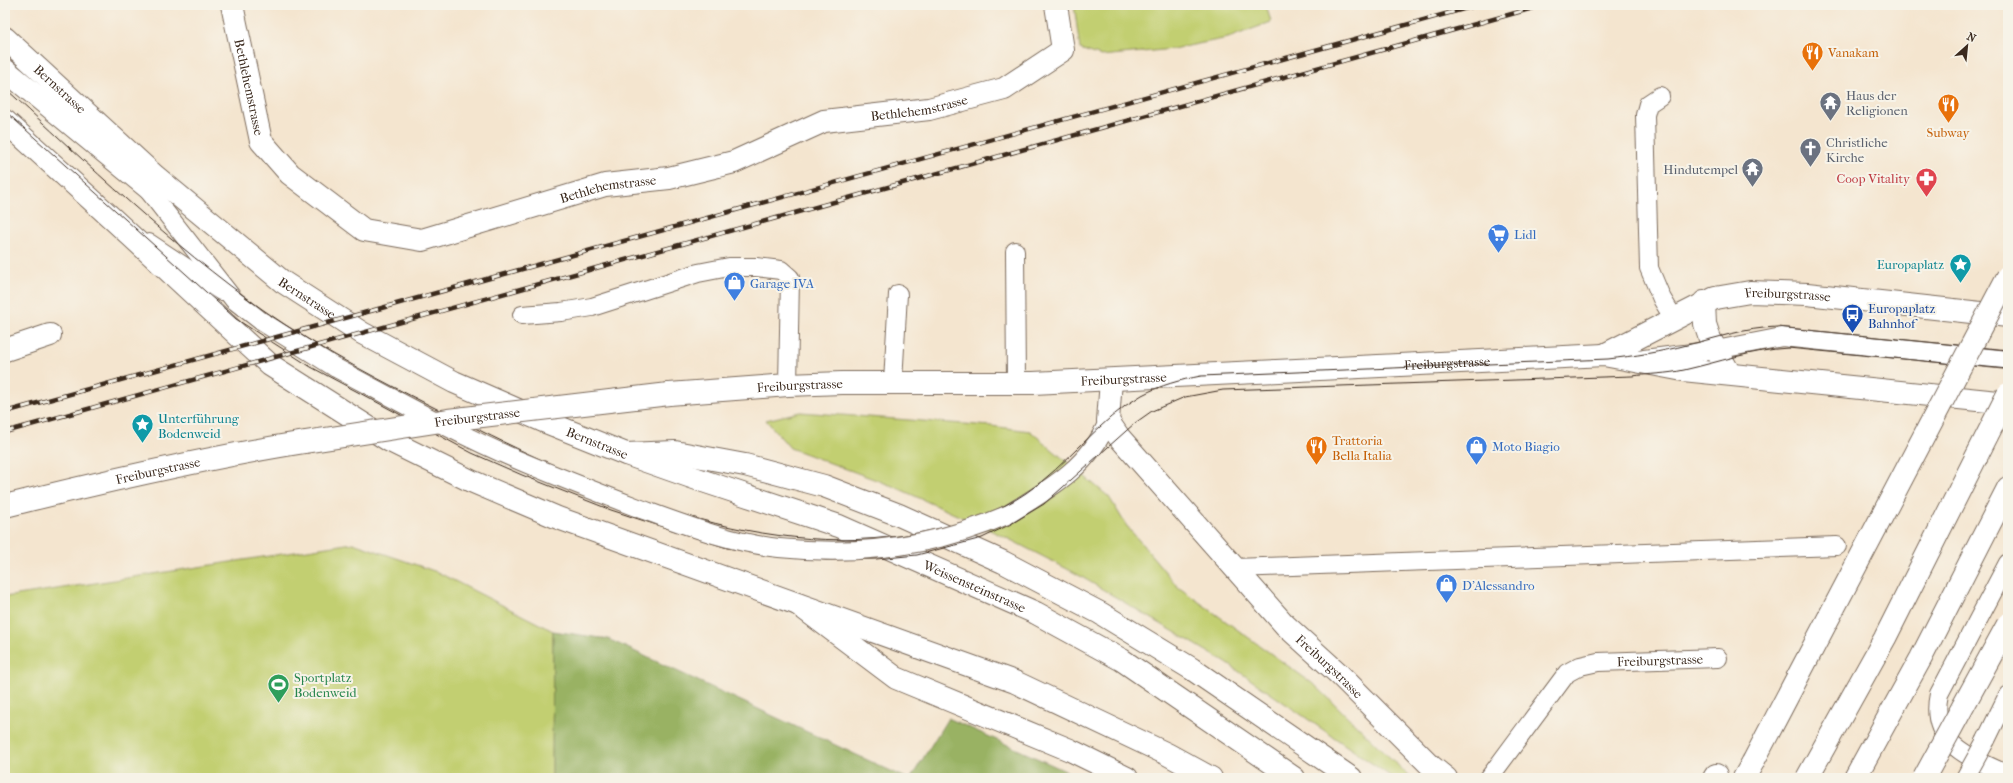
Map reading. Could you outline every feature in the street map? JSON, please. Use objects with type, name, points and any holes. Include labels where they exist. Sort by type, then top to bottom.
[{"type":"main road","name":"Bethlehemstrasse","points":[[232,5],[261,141],[290,174],[364,230],[422,240],[605,185],[669,178],[734,162],[824,121],[929,109],[1004,89],[1064,50],[1056,5]]},
{"type":"main road","name":"Bernstrasse","points":[[5,38],[155,176],[283,282],[362,333],[454,382],[626,454]]},
{"type":"main road","name":"Bernstrasse","points":[[5,70],[272,292],[351,342],[443,392],[530,429],[626,454]]},
{"type":"main road","points":[[5,121],[270,365],[390,441],[471,481],[558,518],[1015,682],[1167,754],[1211,778]]},
{"type":"main road","points":[[1744,778],[2008,276]]},
{"type":"main road","name":"Freiburgstrasse","points":[[1604,355],[1704,302],[1715,298],[1750,292],[1807,294],[2008,316]]},
{"type":"main road","points":[[1704,302],[1705,324],[1710,339],[1730,374]]},
{"type":"main road","points":[[5,350],[50,335]]},
{"type":"main road","name":"Freiburgstrasse","points":[[5,506],[119,478],[212,458],[305,442],[448,420],[668,394],[788,385],[893,382],[1016,384],[1604,355],[1683,370],[2008,403]]},
{"type":"main road","points":[[1108,421],[1111,380]]},
{"type":"main road","points":[[1807,778],[1885,638],[2008,394]]},
{"type":"main road","name":"Freiburgstrasse","points":[[1108,421],[1119,437],[1285,624],[1339,674],[1431,766],[1446,778]]},
{"type":"main road","points":[[626,454],[675,452],[745,465],[824,486],[913,522],[1003,562],[1100,613],[1192,670],[1351,778]]},
{"type":"main road","name":"Weissensteinstrasse","points":[[626,454],[839,526],[1036,613],[1122,660],[1294,778]]},
{"type":"main road","points":[[1855,778],[1921,658],[2008,488]]},
{"type":"main road","points":[[799,605],[896,678],[1056,744],[1127,778]]},
{"type":"main road","points":[[1924,778],[2008,624]]},
{"type":"lane","points":[[1660,96],[1648,104],[1645,115],[1650,268],[1662,299],[1674,318]]},
{"type":"lane","points":[[87,113],[234,300]]},
{"type":"lane","points":[[116,222],[234,300],[261,321],[336,368],[424,415],[523,463],[676,522],[778,548],[876,550],[929,542],[977,528],[1007,515],[1050,489],[1078,465],[1102,436],[1108,421]]},
{"type":"lane","points":[[1015,251],[1016,384]]},
{"type":"lane","points":[[522,315],[561,312],[592,307],[698,273],[729,266],[781,270],[790,278],[788,385]]},
{"type":"lane","points":[[893,382],[898,294]]},
{"type":"lane","name":"Freiburgstrasse","points":[[1604,355],[1625,355],[1645,359],[1716,350],[1782,337],[2008,360]]},
{"type":"lane","points":[[1235,568],[1836,546]]},
{"type":"lane","points":[[2008,563],[1940,694],[1937,706],[1937,719],[1949,742],[1959,749],[2008,774]]},
{"type":"lane","name":"Freiburgstrasse","points":[[1489,778],[1568,673],[1580,666],[1598,662],[1718,658]]},
{"type":"lane","points":[[1965,778],[2008,695]]},
{"type":"green space","points":[[1074,5],[1266,5],[1271,22],[1228,38],[1173,49],[1101,56],[1080,49]]},
{"type":"green space","points":[[800,412],[991,426],[1030,431],[1109,497],[1126,525],[1178,587],[1316,686],[1411,778],[1393,778],[1225,662],[1075,573],[1005,537],[895,487],[790,448],[766,420]]},
{"type":"green space","name":"Sportplatz Bodenweid","points":[[353,543],[437,572],[553,631],[552,778],[5,778],[5,597]]},
{"type":"green space","points":[[553,631],[608,639],[906,778],[552,778]]},
{"type":"green space","points":[[948,718],[1081,778],[911,778]]},
{"type":"tram line","points":[[5,88],[130,203],[195,258],[228,284],[284,324],[353,365],[401,391],[506,443],[564,470],[624,495],[685,515],[747,530],[810,539],[873,539],[937,529],[960,523],[994,510],[1016,499],[1041,482],[1126,405],[1156,388],[1201,376],[1608,359],[1667,350],[1742,331],[1777,327],[2008,350]]},
{"type":"tram line","points":[[5,111],[236,319],[311,367],[472,453],[522,475],[611,510],[727,548],[775,556],[826,560],[876,559],[917,555],[982,538],[1011,524],[1044,504],[1135,423],[1152,411],[1185,397],[1223,390],[1632,376],[1678,371],[1761,351],[1788,348],[2008,369]]},
{"type":"railway","points":[[5,412],[1478,5]]},
{"type":"railway","points":[[5,432],[1544,5]]},
{"type":"place","name":"Vanakam","points":[[1812,72]]},
{"type":"place","name":"Haus der Religionen","points":[[1831,122]]},
{"type":"place","name":"Subway","points":[[1948,124]]},
{"type":"place","name":"Christliche Kirche","points":[[1810,168]]},
{"type":"place","name":"Hindutempel","points":[[1753,188]]},
{"type":"place","name":"Coop Vitality","points":[[1926,198]]},
{"type":"place","name":"Lidl","points":[[1499,254]]},
{"type":"place","name":"Europaplatz","points":[[1960,284]]},
{"type":"place","name":"Garage IVA","points":[[735,302]]},
{"type":"place","name":"Europaplatz Bahnhof","points":[[1852,334]]},
{"type":"place","name":"Unterführung Bodenweid","points":[[142,444]]},
{"type":"place","name":"Trattoria Bella Italia","points":[[1317,466]]},
{"type":"place","name":"Moto Biagio","points":[[1476,466]]},
{"type":"place","name":"D'Alessandro","points":[[1446,604]]},
{"type":"place","name":"Sportplatz Bodenweid","points":[[279,704]]}]
